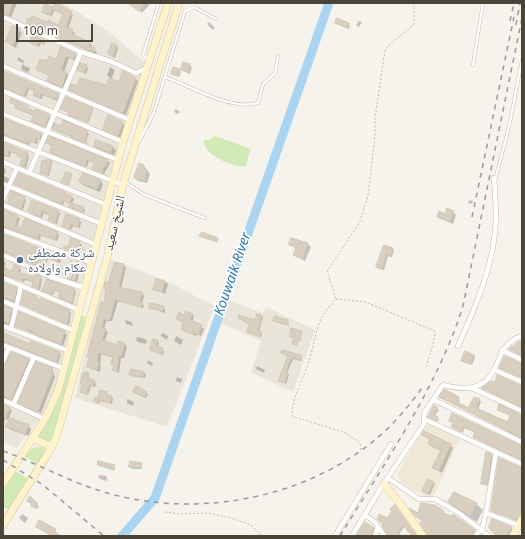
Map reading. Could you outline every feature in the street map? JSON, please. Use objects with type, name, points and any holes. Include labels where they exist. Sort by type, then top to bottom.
[{"type":"main road","name":"الشيخ سعيد","points":[[3,484],[45,419],[58,392],[123,142],[168,3]]},
{"type":"main road","name":"الشيخ سعيد","points":[[3,525],[6,515],[52,447],[107,258],[130,160],[179,3]]},
{"type":"main road","points":[[149,63],[160,64]]},
{"type":"main road","points":[[32,438],[52,447]]},
{"type":"main road","points":[[386,481],[422,536]]},
{"type":"main road","points":[[513,536],[521,524]]},
{"type":"street","points":[[4,19],[81,52],[110,61],[136,73],[149,63]]},
{"type":"street","points":[[29,173],[81,52]]},
{"type":"street","points":[[3,66],[130,120]]},
{"type":"street","points":[[3,91],[123,142]]},
{"type":"street","points":[[3,114],[118,160]]},
{"type":"street","points":[[3,138],[112,181],[124,183]]},
{"type":"street","points":[[3,162],[107,205]]},
{"type":"street","points":[[3,199],[6,185],[17,168]]},
{"type":"street","points":[[458,346],[473,314],[485,279],[493,246],[496,218],[494,178]]},
{"type":"street","points":[[6,185],[102,224]]},
{"type":"street","points":[[3,205],[97,245]]},
{"type":"street","points":[[3,230],[92,263]]},
{"type":"street","points":[[3,255],[51,276],[85,288]]},
{"type":"street","points":[[3,278],[79,310]]},
{"type":"street","points":[[11,329],[21,286]]},
{"type":"street","points":[[3,302],[74,331]]},
{"type":"street","points":[[3,326],[69,351]]},
{"type":"street","points":[[470,388],[487,379],[495,370],[502,350],[512,339],[522,336]]},
{"type":"street","points":[[3,345],[65,369]]},
{"type":"street","points":[[3,361],[9,348]]},
{"type":"street","points":[[502,350],[522,360]]},
{"type":"street","points":[[14,405],[34,357]]},
{"type":"street","points":[[495,370],[522,382]]},
{"type":"street","points":[[352,536],[424,424],[424,413],[443,386],[470,388],[522,411]]},
{"type":"street","points":[[3,400],[45,419]]},
{"type":"street","points":[[434,400],[522,442]]},
{"type":"street","points":[[424,419],[522,464]]},
{"type":"street","points":[[335,536],[390,444]]},
{"type":"street","points":[[474,536],[482,529],[496,452]]},
{"type":"street","points":[[386,481],[419,499],[435,499],[459,513],[482,529],[489,536]]},
{"type":"street","points":[[486,513],[521,524]]},
{"type":"street","points":[[365,516],[375,522],[384,536]]},
{"type":"street","points":[[375,536],[378,527]]},
{"type":"lane","points":[[149,63],[143,55],[159,3]]},
{"type":"lane","points":[[473,65],[483,3]]},
{"type":"lane","points":[[130,160],[154,112],[185,11],[194,7],[216,19]]},
{"type":"lane","points":[[165,77],[227,102],[242,106],[258,103],[263,84],[275,73],[278,56]]},
{"type":"lane","points":[[494,184],[509,128],[522,60]]},
{"type":"lane","points":[[124,183],[144,195],[205,218]]},
{"type":"path","points":[[336,299],[327,271],[348,243],[363,216],[370,183],[376,136],[375,118],[385,50],[391,42],[414,24],[414,3]]},
{"type":"path","points":[[336,299],[364,302],[435,331],[434,345],[429,354],[426,369]]},
{"type":"path","points":[[336,299],[321,318],[310,359],[301,385],[293,400],[292,416],[346,433],[360,443],[361,450]]},
{"type":"path","points":[[166,512],[180,514],[206,513],[231,518],[251,525],[262,536]]},
{"type":"shaded area","points":[[3,3],[63,3],[108,31],[148,65],[54,400],[17,448],[3,442]]},
{"type":"shaded area","points":[[107,258],[162,279],[215,306],[167,427],[75,398]]},
{"type":"shaded area","points":[[227,300],[263,313],[266,307],[315,330],[293,392],[251,372],[261,341],[220,323]]},
{"type":"shaded area","points":[[429,424],[460,438],[436,492],[432,496],[426,497],[402,484],[397,475],[422,431]]},
{"type":"green space","points":[[215,136],[248,148],[251,147],[246,166],[227,163],[208,151],[204,140],[210,140]]},
{"type":"green space","points":[[81,316],[86,317],[52,440],[50,442],[37,438],[57,403],[63,387]]},
{"type":"green space","points":[[36,447],[41,447],[46,450],[38,464],[25,457],[30,450]]},
{"type":"green space","points":[[15,471],[29,479],[10,508],[6,509],[3,507],[3,492]]},
{"type":"building","points":[[4,3],[13,3],[9,15],[3,13]]},
{"type":"building","points":[[57,3],[72,12],[66,27],[73,29],[72,34],[90,42],[89,46],[95,48],[94,52],[43,31],[44,29],[26,23],[28,18],[30,19],[32,16],[47,22],[48,20],[58,25],[63,14],[52,9],[54,4]]},
{"type":"building","points":[[128,3],[145,3],[139,11]]},
{"type":"building","points":[[45,4],[53,7],[50,15],[42,12]]},
{"type":"building","points":[[337,18],[349,23],[347,28],[335,23]]},
{"type":"building","points":[[12,26],[20,29],[13,45],[5,42]]},
{"type":"building","points":[[33,35],[44,40],[43,43],[39,42],[37,46],[30,43]]},
{"type":"building","points":[[112,43],[117,45],[113,56],[108,54]]},
{"type":"building","points":[[61,47],[76,54],[73,59],[66,56],[61,70],[67,72],[62,87],[47,81],[49,75],[36,70],[40,59],[47,61],[49,56],[56,59]]},
{"type":"building","points":[[183,62],[190,64],[188,72],[181,70]]},
{"type":"building","points":[[80,63],[87,65],[84,73],[77,70]]},
{"type":"building","points":[[173,67],[180,69],[177,76],[171,74]]},
{"type":"building","points":[[3,71],[59,94],[57,99],[41,94],[40,98],[33,95],[35,90],[27,88],[24,96],[3,87]]},
{"type":"building","points":[[123,71],[136,78],[123,113],[69,90],[71,84],[77,86],[80,78],[107,85],[109,78],[119,82]]},
{"type":"building","points":[[66,97],[93,108],[87,122],[68,115],[69,112],[60,109]]},
{"type":"building","points":[[11,98],[28,106],[28,109],[35,111],[36,109],[49,115],[45,127],[31,121],[33,115],[15,108],[16,105],[10,103]]},
{"type":"building","points":[[108,115],[123,122],[118,136],[103,130]]},
{"type":"building","points":[[3,118],[42,134],[39,139],[36,138],[35,143],[28,141],[28,144],[3,134]]},
{"type":"building","points":[[63,120],[88,131],[85,139],[87,140],[86,143],[72,138],[73,136],[52,129],[54,123],[61,126]]},
{"type":"building","points":[[49,136],[108,160],[106,167],[104,166],[102,173],[92,169],[94,162],[87,160],[85,166],[49,152],[52,145],[46,143]]},
{"type":"building","points":[[96,140],[113,146],[111,153],[94,146]]},
{"type":"building","points":[[3,142],[28,153],[24,167],[20,165],[22,157],[9,151],[8,156],[3,154]]},
{"type":"building","points":[[47,159],[52,161],[47,176],[40,173],[42,160],[46,161]]},
{"type":"building","points":[[139,163],[144,165],[144,169],[147,170],[144,181],[134,178]]},
{"type":"building","points":[[66,172],[72,174],[69,185],[61,182]]},
{"type":"building","points":[[19,173],[72,196],[70,203],[63,200],[61,204],[14,184]]},
{"type":"building","points":[[83,173],[101,180],[97,189],[79,182]]},
{"type":"building","points":[[11,191],[25,197],[21,209],[8,203]]},
{"type":"building","points":[[32,200],[59,211],[55,223],[48,220],[50,215],[42,211],[40,217],[28,211]]},
{"type":"building","points":[[70,203],[84,207],[82,212],[69,207]]},
{"type":"building","points":[[447,208],[454,211],[449,222],[437,217],[439,211],[445,214]]},
{"type":"building","points":[[3,209],[18,216],[15,225],[21,228],[25,218],[58,232],[55,240],[39,234],[38,239],[3,226]]},
{"type":"building","points":[[66,214],[80,219],[78,227],[71,224],[69,229],[62,226]]},
{"type":"building","points":[[202,232],[218,238],[217,242],[199,236]]},
{"type":"building","points":[[3,234],[59,256],[58,261],[47,258],[42,268],[3,251]]},
{"type":"building","points":[[71,238],[80,242],[79,247],[84,248],[82,255],[63,248],[64,246],[68,247]]},
{"type":"building","points":[[291,238],[308,243],[302,259],[293,255],[296,247],[289,245]]},
{"type":"building","points":[[384,245],[393,248],[390,256],[386,254],[382,269],[376,267]]},
{"type":"building","points":[[77,261],[80,262],[75,281],[67,278],[71,278]]},
{"type":"building","points":[[115,262],[124,264],[119,287],[142,292],[140,302],[142,303],[141,307],[115,300],[110,320],[104,319],[102,328],[106,329],[102,340],[117,345],[118,341],[125,343],[121,356],[119,356],[117,371],[112,370],[114,365],[111,364],[113,357],[99,353],[97,370],[87,367],[89,357],[87,357],[101,302],[104,302],[106,289],[104,288],[105,282],[108,283]]},
{"type":"building","points":[[14,264],[20,267],[18,272],[34,277],[35,274],[41,276],[38,289],[32,286],[33,281],[23,278],[22,281],[3,274],[3,267],[12,271]]},
{"type":"building","points":[[47,279],[75,289],[72,303],[58,297],[60,292],[53,290],[51,294],[42,291]]},
{"type":"building","points":[[156,279],[165,281],[162,292],[153,290]]},
{"type":"building","points":[[3,282],[17,288],[14,301],[3,297]]},
{"type":"building","points":[[24,291],[36,296],[36,299],[39,300],[40,298],[70,310],[67,324],[21,304]]},
{"type":"building","points":[[150,303],[164,306],[163,311],[149,308]]},
{"type":"building","points":[[3,305],[12,309],[9,323],[3,321]]},
{"type":"building","points":[[186,311],[193,314],[190,320],[202,325],[199,334],[195,333],[194,335],[181,329],[183,322],[176,319],[179,312],[184,315]]},
{"type":"building","points":[[19,312],[65,331],[61,344],[34,334],[32,331],[15,327]]},
{"type":"building","points":[[257,314],[262,315],[258,331],[262,332],[260,337],[247,332],[249,324],[238,318],[239,315],[255,320]]},
{"type":"building","points":[[275,316],[288,320],[288,325],[273,321]]},
{"type":"building","points":[[291,328],[302,331],[300,341],[298,340],[297,345],[292,344],[294,338],[290,337]]},
{"type":"building","points":[[3,333],[30,344],[31,341],[60,352],[56,362],[3,341]]},
{"type":"building","points":[[153,339],[158,340],[156,346],[163,348],[161,354],[150,350]]},
{"type":"building","points":[[520,341],[522,342],[522,356],[509,349]]},
{"type":"building","points":[[282,350],[301,355],[300,360],[291,358],[286,372],[288,373],[285,383],[278,381],[288,356],[281,353]]},
{"type":"building","points":[[465,351],[474,355],[470,364],[461,361]]},
{"type":"building","points":[[11,352],[29,359],[11,400],[3,396],[3,365],[6,363]]},
{"type":"building","points":[[505,356],[522,364],[522,378],[499,368]]},
{"type":"building","points":[[36,362],[53,368],[51,373],[53,373],[38,412],[18,403]]},
{"type":"building","points":[[131,369],[144,372],[143,377],[129,375]]},
{"type":"building","points":[[88,372],[87,377],[95,381],[93,386],[89,385],[87,394],[80,392],[82,385],[80,384],[83,373]]},
{"type":"building","points":[[497,375],[522,386],[522,407],[481,388],[491,381],[495,382]]},
{"type":"building","points":[[136,386],[147,392],[144,397],[133,392]]},
{"type":"building","points":[[444,389],[459,397],[457,402],[468,408],[474,397],[480,399],[476,408],[508,422],[510,415],[497,410],[499,404],[522,415],[522,438],[439,397]]},
{"type":"building","points":[[100,390],[107,392],[106,394],[112,396],[110,403],[99,400],[98,403],[93,401],[95,397],[98,398]]},
{"type":"building","points":[[3,404],[10,408],[3,424]]},
{"type":"building","points":[[434,405],[438,408],[434,415],[438,417],[437,421],[428,417]]},
{"type":"building","points":[[452,413],[522,446],[522,460],[473,437],[475,432],[463,427],[461,432],[451,427],[453,423],[449,421]]},
{"type":"building","points":[[10,418],[29,425],[25,434],[6,427]]},
{"type":"building","points":[[424,431],[451,444],[439,471],[432,468],[441,450],[428,444],[430,439],[422,435]]},
{"type":"building","points":[[486,452],[492,454],[487,485],[481,484]]},
{"type":"building","points":[[499,458],[522,468],[522,514],[516,520],[491,511]]},
{"type":"building","points":[[98,461],[115,465],[114,470],[98,465]]},
{"type":"building","points":[[130,461],[142,463],[141,468],[129,467]]},
{"type":"building","points":[[428,479],[434,482],[428,494],[422,491]]},
{"type":"building","points":[[454,492],[477,503],[470,516],[448,502]]},
{"type":"building","points":[[30,496],[38,504],[35,508],[31,506],[32,503],[27,501]]},
{"type":"building","points":[[421,503],[435,505],[444,511],[443,513],[452,516],[453,514],[475,530],[471,536],[428,536],[420,523],[422,520],[415,516],[409,508],[418,513]]},
{"type":"building","points":[[395,505],[417,536],[412,536],[403,525],[398,532],[402,536],[388,536],[382,526],[383,524],[377,519],[379,514],[387,518],[392,511],[390,509]]},
{"type":"building","points":[[492,519],[512,527],[507,536],[496,536],[489,528]]},
{"type":"building","points":[[39,520],[56,529],[54,532],[61,536],[53,536],[36,527]]},
{"type":"building","points":[[365,522],[374,528],[371,536],[356,536]]},
{"type":"waterway","name":"Kouwaik River","points":[[122,536],[155,498],[329,3]]},
{"type":"railway","points":[[510,21],[514,3]]},
{"type":"railway","points":[[516,25],[520,3]]},
{"type":"railway","points":[[472,217],[514,17]]},
{"type":"railway","points":[[340,536],[409,424],[425,395],[452,336],[463,306],[522,18]]},
{"type":"railway","points":[[3,451],[91,488],[139,500],[174,504],[210,503],[246,498],[282,490],[315,477],[347,460],[376,439],[389,427],[424,385]]},
{"type":"railway","points":[[3,460],[43,485],[104,536]]},
{"type":"place","name":"شركة مصطفى عكام واولاده","points":[[20,260]]}]
